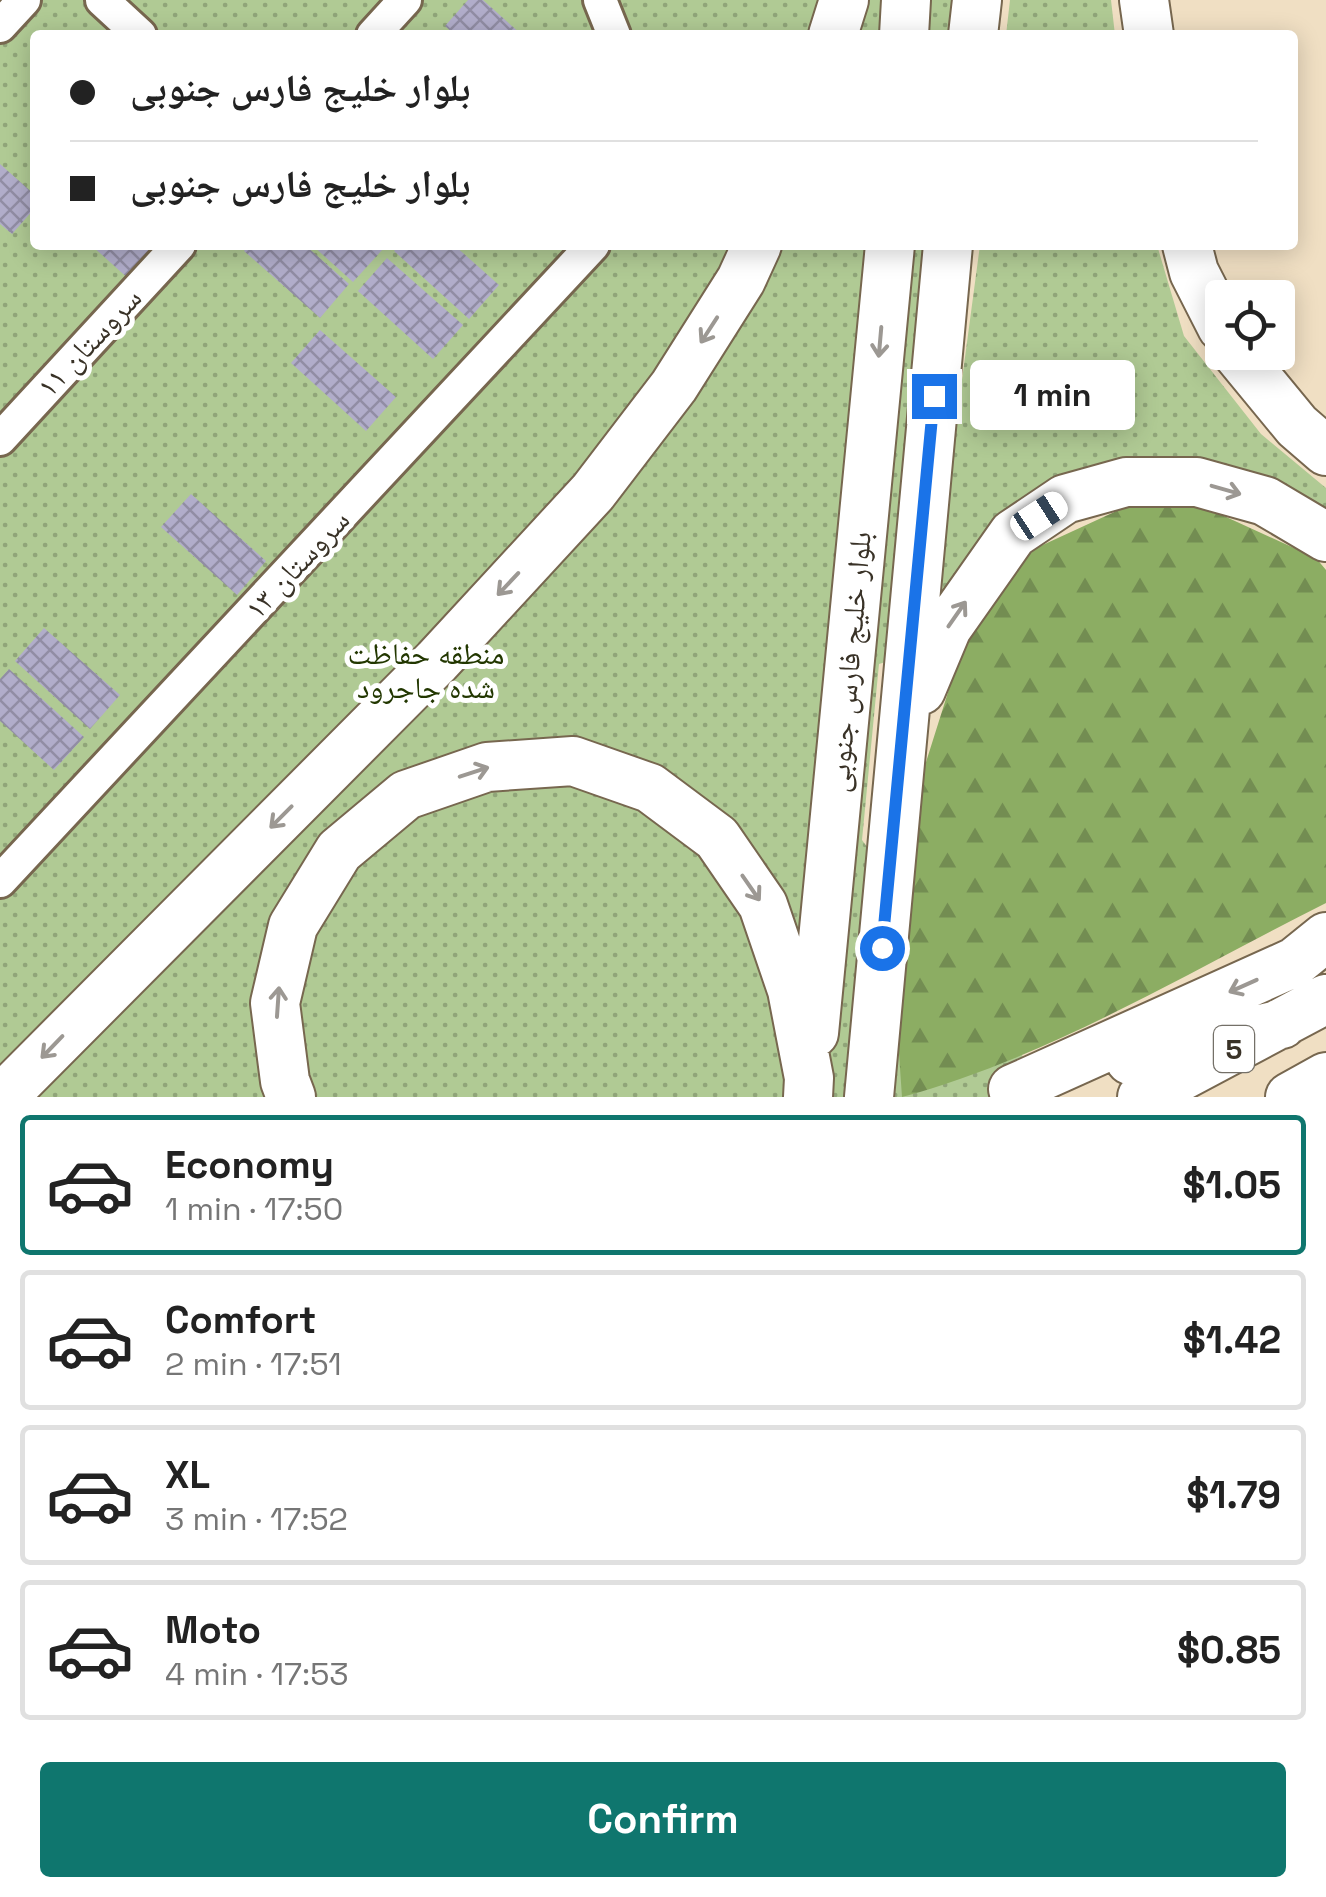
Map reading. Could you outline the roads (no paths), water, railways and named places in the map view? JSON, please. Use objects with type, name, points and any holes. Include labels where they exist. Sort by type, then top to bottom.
[{"type":"highway","points":[[835,30],[844,0]]},
{"type":"highway","points":[[904,30],[906,0]]},
{"type":"highway","points":[[973,30],[977,0]]},
{"type":"highway","points":[[1144,0],[1148,30]]},
{"type":"highway","points":[[3,1097],[437,661],[592,492],[674,386],[741,280],[755,250]]},
{"type":"highway","name":"بلوار خلیج فارس جنوبی","points":[[809,1088],[890,250]]},
{"type":"highway","name":"بلوار خلیج فارس جنوبی","points":[[870,1076],[948,250]]},
{"type":"highway","points":[[1189,250],[1205,294]]},
{"type":"highway","points":[[1251,370],[1296,426],[1326,451]]},
{"type":"highway","points":[[902,734],[947,628],[1013,534],[1065,499],[1126,482],[1197,482],[1265,501],[1326,537]]},
{"type":"highway","points":[[292,1097],[285,1081],[275,1002],[293,926],[339,851],[406,795],[487,766],[573,762],[650,788],[717,838],[763,905],[792,990],[809,1088]]},
{"type":"highway","points":[[1003,1093],[1296,962],[1326,937]]},
{"type":"highway","name":"5","points":[[1142,1097],[1326,1000]]},
{"type":"highway","points":[[1003,1093],[1282,1024]]},
{"type":"street","points":[[0,26],[24,0]]},
{"type":"street","points":[[102,0],[135,30]]},
{"type":"street","points":[[378,30],[405,0]]},
{"type":"street","points":[[600,0],[612,30]]},
{"type":"street","name":"سروستان ۱۱","points":[[0,439],[174,250]]},
{"type":"street","name":"سروستان ۱۳","points":[[0,881],[588,250]]},
{"type":"park label","name":"منطقه حفاظت شده جاجرود","points":[[426,670]]}]
